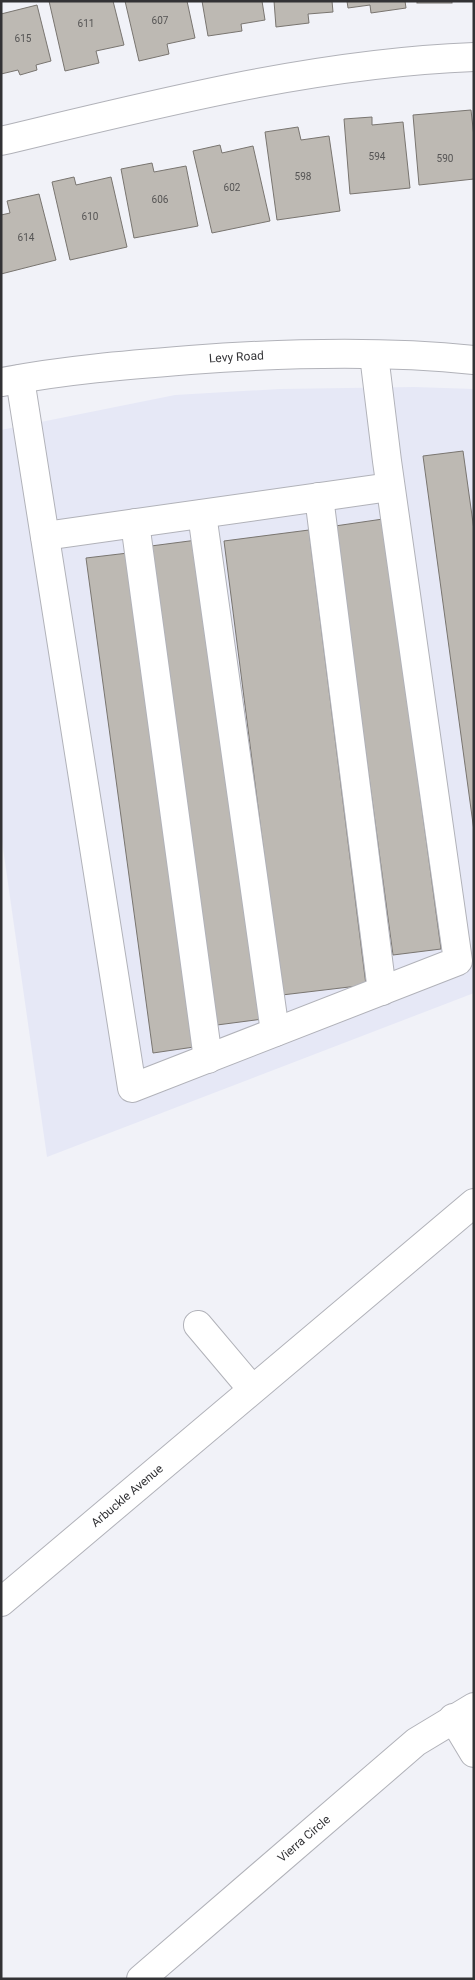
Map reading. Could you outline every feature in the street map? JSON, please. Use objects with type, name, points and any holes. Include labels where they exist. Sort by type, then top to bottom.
[{"type":"street","points":[[1,141],[157,104],[306,74],[378,64],[474,57]]},
{"type":"street","name":"Levy Road","points":[[11,380],[121,365],[257,355],[374,355],[474,360]]},
{"type":"street","points":[[11,380],[45,536],[132,1088],[458,961],[390,487],[374,355]]},
{"type":"street","points":[[45,536],[390,487]]},
{"type":"street","points":[[319,497],[382,991]]},
{"type":"street","points":[[202,514],[275,1032]]},
{"type":"street","points":[[136,523],[208,1059]]},
{"type":"street","name":"Arbuckle Avenue","points":[[1,1602],[474,1203]]},
{"type":"street","points":[[198,1325],[252,1389]]},
{"type":"street","points":[[464,1712],[474,1752]]},
{"type":"street","name":"Vierra Circle","points":[[141,1979],[416,1742],[464,1712]]},
{"type":"shaded area","points":[[414,387],[474,389],[474,993],[47,1157],[1,834],[1,430],[175,395],[280,389]]},
{"type":"building","points":[[49,1],[113,1],[124,45],[96,51],[99,63],[65,71]]},
{"type":"building","points":[[125,1],[187,1],[195,38],[167,44],[169,54],[139,61]]},
{"type":"building","points":[[202,1],[262,1],[265,20],[241,24],[242,31],[208,36]]},
{"type":"building","points":[[274,1],[332,1],[333,12],[308,14],[309,23],[276,27]]},
{"type":"building","points":[[347,1],[405,1],[406,8],[371,13],[370,5],[348,8]]},
{"type":"building","points":[[417,1],[452,1],[452,3],[417,3]]},
{"type":"building","points":[[37,5],[51,61],[36,65],[37,70],[20,75],[18,70],[1,74],[1,14]]},
{"type":"building","points":[[471,110],[474,137],[474,179],[419,185],[413,115]]},
{"type":"building","points":[[372,117],[372,125],[403,122],[410,188],[350,194],[344,119]]},
{"type":"building","points":[[298,127],[301,140],[329,136],[340,211],[277,220],[265,132]]},
{"type":"building","points":[[220,145],[222,153],[253,146],[270,221],[212,233],[193,151]]},
{"type":"building","points":[[152,163],[154,172],[186,166],[198,226],[134,238],[121,169]]},
{"type":"building","points":[[74,177],[76,185],[111,177],[127,247],[70,260],[52,182]]},
{"type":"building","points":[[39,194],[56,260],[1,274],[1,215],[10,213],[7,201]]},
{"type":"building","points":[[463,451],[474,530],[474,831],[423,456]]},
{"type":"building","points":[[383,519],[441,949],[393,955],[335,526]]},
{"type":"building","points":[[309,530],[366,985],[282,995],[224,541]]},
{"type":"building","points":[[197,540],[263,1019],[217,1025],[151,546]]},
{"type":"building","points":[[128,553],[194,1047],[153,1053],[86,558]]}]
